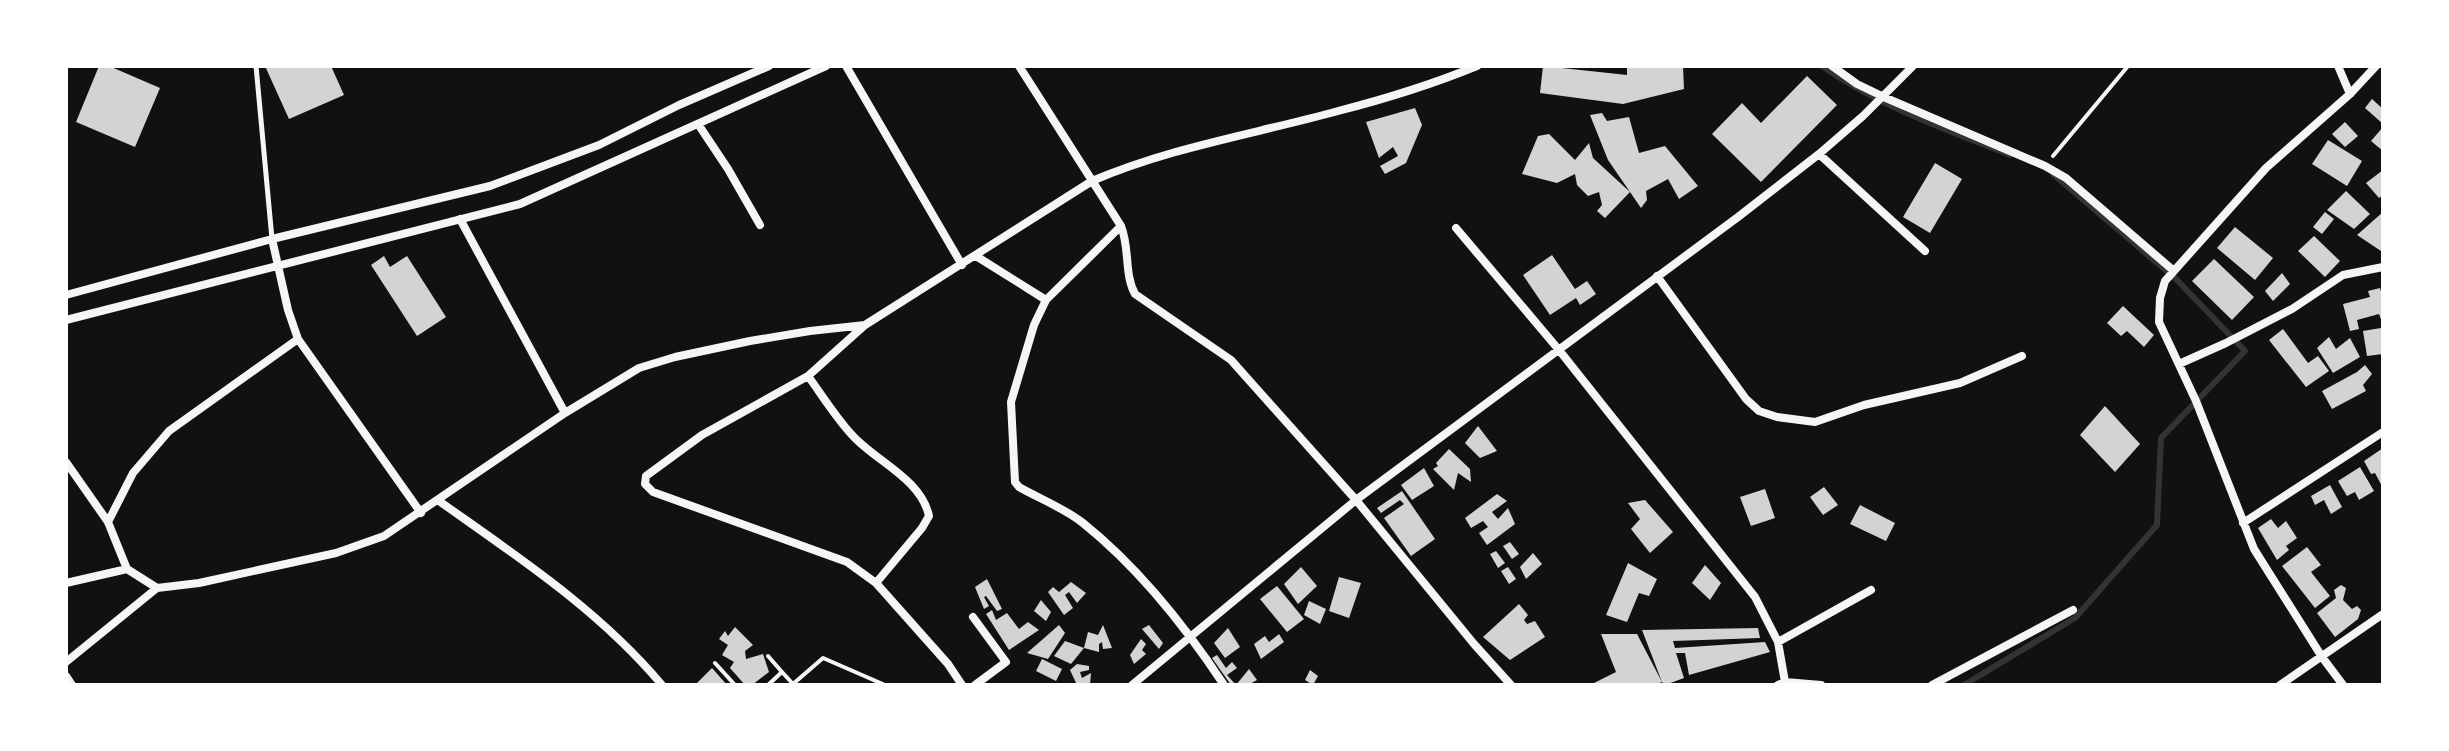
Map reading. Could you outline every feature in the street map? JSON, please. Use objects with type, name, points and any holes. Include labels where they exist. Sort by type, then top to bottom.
[{"type":"street","points":[[66,295],[272,239],[449,197],[529,173],[599,145],[679,105],[769,66]]},
{"type":"street","points":[[66,320],[503,209],[541,195],[826,66]]},
{"type":"street","points":[[846,66],[962,265]]},
{"type":"street","points":[[1019,66],[1121,226],[1126,239],[1129,283],[1135,294],[1231,360],[1356,500],[1511,685]]},
{"type":"street","points":[[962,685],[948,664],[876,583],[847,562],[653,492],[645,484],[646,476],[702,435],[808,376],[865,325],[1092,181],[1171,152],[1339,111],[1477,66]]},
{"type":"street","points":[[1832,66],[1857,84],[1886,98],[2045,166],[2066,178],[2174,271]]},
{"type":"street","points":[[1132,685],[1356,500],[1819,154],[1913,66]]},
{"type":"street","points":[[2338,66],[2350,94]]},
{"type":"street","points":[[2343,685],[2254,549],[2196,401],[2159,322],[2165,281],[2266,168],[2350,94],[2376,66]]},
{"type":"street","points":[[698,124],[760,225]]},
{"type":"street","points":[[1819,154],[1925,251]]},
{"type":"street","points":[[460,219],[565,413]]},
{"type":"street","points":[[1121,226],[1046,300],[1034,325],[1011,402],[1015,482],[1082,522],[1133,570],[1192,636],[1224,685]]},
{"type":"street","points":[[1456,228],[1559,350],[1755,597],[1778,642],[1782,684],[1821,685]]},
{"type":"street","points":[[272,239],[298,339],[421,513]]},
{"type":"street","points":[[976,256],[1046,300]]},
{"type":"street","points":[[2179,364],[2292,309],[2343,275],[2383,267]]},
{"type":"street","points":[[1657,276],[1746,399],[1759,411],[1777,417],[1815,422],[1864,405],[1960,383],[2022,356]]},
{"type":"street","points":[[66,662],[157,588],[199,583],[336,553],[384,536],[565,413],[639,368],[750,341],[865,325]]},
{"type":"street","points":[[108,522],[133,473],[169,431],[298,339]]},
{"type":"street","points":[[808,376],[852,435],[909,482],[926,501],[929,516],[922,528],[876,583]]},
{"type":"street","points":[[2243,523],[2383,432]]},
{"type":"street","points":[[66,462],[108,522],[127,569],[157,588]]},
{"type":"street","points":[[439,501],[567,592],[659,684]]},
{"type":"street","points":[[66,583],[127,569]]},
{"type":"street","points":[[1778,642],[1871,590]]},
{"type":"street","points":[[1932,685],[2073,610]]},
{"type":"street","points":[[2280,685],[2383,614]]},
{"type":"street","points":[[973,617],[1006,662],[975,685]]},
{"type":"street","points":[[66,676],[72,685]]},
{"type":"lane","points":[[256,66],[272,239]]},
{"type":"path","points":[[2045,166],[2128,66]]},
{"type":"path","points":[[768,656],[793,684],[823,658],[885,685]]},
{"type":"path","points":[[715,663],[735,685]]},
{"type":"path","points":[[768,685],[782,672]]},
{"type":"building","points":[[99,66],[109,66],[160,88],[135,147],[76,122]]},
{"type":"building","points":[[265,66],[331,66],[344,95],[289,119]]},
{"type":"building","points":[[1543,66],[1627,75],[1627,66],[1683,66],[1684,89],[1623,104],[1540,93]]},
{"type":"building","points":[[1807,76],[1837,105],[1761,182],[1712,134],[1742,103],[1761,123]]},
{"type":"building","points":[[2372,99],[2383,109],[2383,124],[2365,108]]},
{"type":"building","points":[[1415,108],[1422,125],[1406,163],[1385,174],[1380,166],[1398,156],[1393,147],[1379,158],[1366,122]]},
{"type":"building","points":[[1602,113],[1607,121],[1629,117],[1639,153],[1665,146],[1698,186],[1679,199],[1668,179],[1646,191],[1647,200],[1641,208],[1608,160],[1590,115]]},
{"type":"building","points":[[2345,122],[2358,136],[2345,147],[2332,134]]},
{"type":"building","points":[[2383,127],[2383,151],[2371,141]]},
{"type":"building","points":[[1549,134],[1575,160],[1589,143],[1593,158],[1630,192],[1605,218],[1597,211],[1602,205],[1599,192],[1588,196],[1577,185],[1575,174],[1557,183],[1522,174],[1538,136]]},
{"type":"building","points":[[2328,140],[2362,161],[2347,186],[2312,164]]},
{"type":"building","points":[[1935,163],[1962,179],[1930,233],[1903,217]]},
{"type":"building","points":[[2383,170],[2383,195],[2379,198],[2366,183]]},
{"type":"building","points":[[2346,191],[2370,214],[2354,229],[2327,210]]},
{"type":"building","points":[[2325,212],[2334,219],[2322,234],[2313,227]]},
{"type":"building","points":[[2383,212],[2383,248],[2381,251],[2357,235]]},
{"type":"building","points":[[2235,227],[2273,258],[2255,280],[2217,248]]},
{"type":"building","points":[[2314,236],[2340,261],[2325,277],[2298,251]]},
{"type":"building","points":[[1552,255],[1575,289],[1587,281],[1596,294],[1580,305],[1576,298],[1550,315],[1523,275]]},
{"type":"building","points":[[384,256],[390,267],[407,256],[446,317],[417,336],[371,265]]},
{"type":"building","points":[[2214,259],[2254,297],[2232,320],[2192,281]]},
{"type":"building","points":[[2282,273],[2290,284],[2273,301],[2265,291]]},
{"type":"building","points":[[2380,288],[2383,325],[2379,314],[2357,320],[2359,329],[2350,331],[2343,304],[2370,297],[2368,291]]},
{"type":"building","points":[[2123,306],[2154,335],[2144,347],[2127,331],[2121,336],[2107,323]]},
{"type":"building","points":[[2381,328],[2383,354],[2367,356],[2363,331]]},
{"type":"building","points":[[2283,329],[2308,363],[2318,356],[2329,371],[2306,387],[2269,340]]},
{"type":"building","points":[[2329,337],[2336,349],[2350,338],[2360,357],[2333,373],[2317,348]]},
{"type":"building","points":[[2365,365],[2372,374],[2363,385],[2366,391],[2332,409],[2322,391]]},
{"type":"building","points":[[2105,406],[2140,444],[2115,472],[2080,435]]},
{"type":"building","points":[[1478,426],[1497,451],[1480,458],[1465,443]]},
{"type":"building","points":[[2383,448],[2382,460],[2383,488],[2364,461]]},
{"type":"building","points":[[1449,449],[1470,469],[1471,482],[1458,473],[1454,490],[1433,469]]},
{"type":"building","points":[[2360,467],[2374,491],[2359,500],[2355,492],[2347,496],[2338,481]]},
{"type":"building","points":[[1424,468],[1434,486],[1412,500],[1401,485]]},
{"type":"building","points":[[2330,485],[2342,507],[2331,514],[2324,500],[2315,505],[2311,496]]},
{"type":"building","points":[[1824,487],[1838,505],[1823,515],[1810,497]]},
{"type":"building","points":[[1765,489],[1775,518],[1751,526],[1740,497]]},
{"type":"building","points":[[1402,491],[1435,539],[1411,556],[1384,518],[1404,504],[1400,500],[1381,513],[1377,508]]},
{"type":"building","points":[[1497,494],[1507,501],[1492,512],[1498,519],[1508,508],[1515,524],[1487,545],[1479,533],[1488,527],[1483,521],[1471,528],[1465,518]]},
{"type":"building","points":[[1645,500],[1673,532],[1650,553],[1631,529],[1640,519],[1628,503]]},
{"type":"building","points":[[1860,505],[1895,523],[1886,541],[1850,524]]},
{"type":"building","points":[[2271,519],[2278,528],[2286,521],[2297,538],[2286,546],[2289,550],[2277,560],[2258,528]]},
{"type":"building","points":[[1510,542],[1519,554],[1512,559],[1503,546]]},
{"type":"building","points":[[2307,547],[2321,565],[2311,572],[2330,596],[2315,608],[2282,566]]},
{"type":"building","points":[[1496,551],[1505,563],[1498,568],[1490,554]]},
{"type":"building","points":[[1533,553],[1542,564],[1526,579],[1520,567]]},
{"type":"building","points":[[1628,563],[1657,579],[1649,596],[1639,593],[1627,622],[1606,615]]},
{"type":"building","points":[[1705,565],[1721,583],[1710,600],[1692,583]]},
{"type":"building","points":[[1301,567],[1317,586],[1298,604],[1284,584]]},
{"type":"building","points":[[1508,567],[1516,579],[1509,584],[1501,571]]},
{"type":"building","points":[[1339,577],[1361,583],[1349,618],[1329,611]]},
{"type":"building","points":[[987,579],[1002,609],[997,611],[986,596],[989,606],[984,609],[975,587]]},
{"type":"building","points":[[1071,582],[1086,593],[1077,603],[1069,592],[1065,595],[1073,608],[1064,615],[1048,592],[1053,587],[1059,592]]},
{"type":"building","points":[[2341,585],[2346,588],[2343,600],[2352,609],[2357,606],[2361,610],[2358,619],[2335,637],[2317,613],[2336,598],[2334,590]]},
{"type":"building","points":[[1277,586],[1304,619],[1287,632],[1260,599]]},
{"type":"building","points":[[1041,600],[1051,612],[1046,621],[1034,611]]},
{"type":"building","points":[[1309,601],[1326,609],[1320,624],[1304,615]]},
{"type":"building","points":[[1519,604],[1528,615],[1524,620],[1527,624],[1535,621],[1545,637],[1510,660],[1483,637]]},
{"type":"building","points":[[992,610],[996,620],[1007,613],[1019,629],[1028,622],[1039,630],[1009,650],[986,614]]},
{"type":"building","points":[[1059,625],[1065,633],[1048,659],[1027,653]]},
{"type":"building","points":[[1103,625],[1112,648],[1103,649],[1102,642],[1099,652],[1084,648],[1088,632],[1098,635]]},
{"type":"building","points":[[1149,625],[1163,643],[1159,649],[1142,629]]},
{"type":"building","points":[[735,627],[753,645],[745,651],[746,659],[763,654],[769,672],[752,685],[745,685],[730,668],[734,662],[722,655],[728,645],[719,639],[725,631],[728,636]]},
{"type":"building","points":[[1228,628],[1240,647],[1225,658],[1214,643]]},
{"type":"building","points":[[1758,628],[1760,638],[1673,641],[1675,648],[1765,642],[1770,652],[1689,675],[1685,653],[1676,653],[1684,678],[1665,685],[1642,630]]},
{"type":"building","points":[[1279,634],[1284,642],[1261,659],[1254,644],[1265,636],[1269,642]]},
{"type":"building","points":[[1601,634],[1637,634],[1662,682],[1654,685],[1590,685],[1616,672]]},
{"type":"building","points":[[1141,639],[1146,644],[1142,650],[1146,654],[1134,664],[1130,655]]},
{"type":"building","points":[[1065,641],[1084,648],[1071,664],[1054,656]]},
{"type":"building","points":[[1217,655],[1226,668],[1232,662],[1237,668],[1227,675],[1236,685],[1231,685],[1212,658]]},
{"type":"building","points":[[1042,659],[1062,669],[1056,681],[1036,671]]},
{"type":"building","points":[[1077,664],[1089,666],[1089,670],[1080,672],[1082,678],[1091,673],[1090,685],[1077,685],[1070,670]]},
{"type":"building","points":[[712,668],[727,685],[695,685]]},
{"type":"building","points":[[1249,669],[1257,680],[1248,685],[1236,685]]},
{"type":"building","points":[[1310,670],[1318,676],[1313,685],[1305,680]]},
{"type":"waterway","points":[[1822,66],[1889,105],[2010,155]]},
{"type":"waterway","points":[[1964,685],[2075,618],[2157,525],[2161,438],[2245,351],[2176,279],[2053,174]]}]
